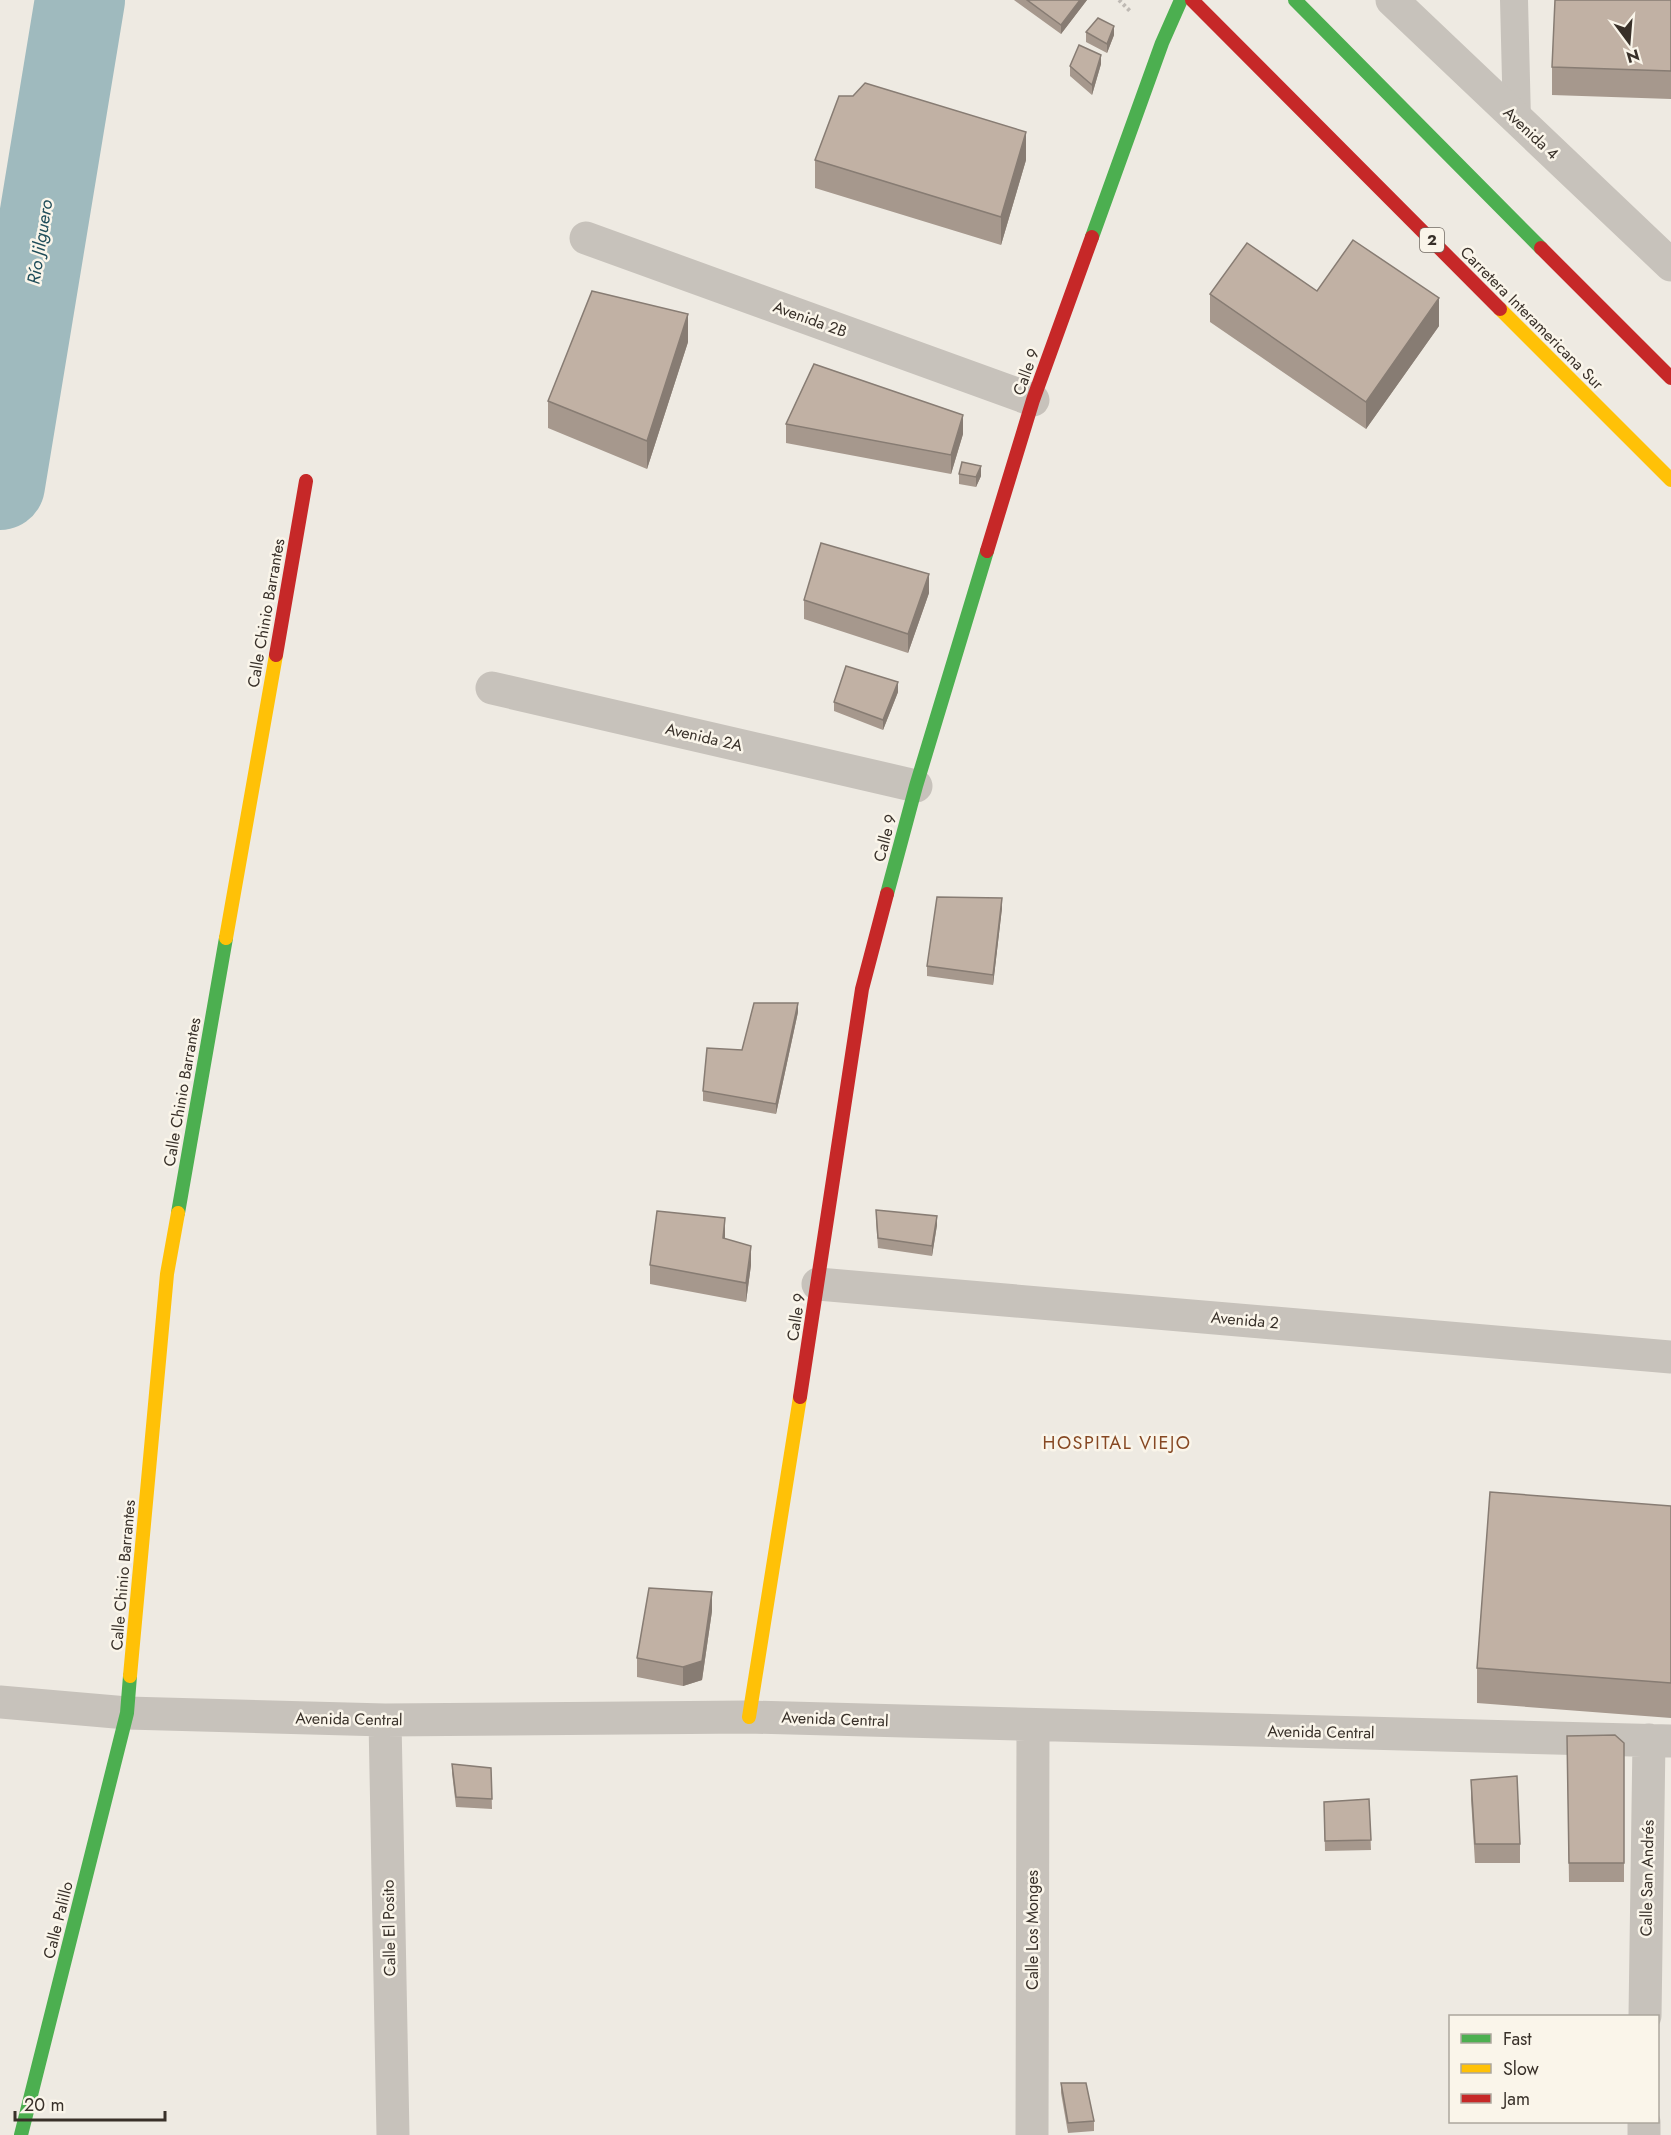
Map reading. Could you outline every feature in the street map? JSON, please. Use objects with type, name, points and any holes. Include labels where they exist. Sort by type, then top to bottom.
[{"type":"main road","name":"Calle 9","points":[[749,1717],[862,989],[916,786],[1033,400],[1162,43],[1181,0]]},
{"type":"main road","name":"Carretera Interamericana Sur","points":[[1192,0],[1671,480]]},
{"type":"main road","points":[[1295,0],[1671,378]]},
{"type":"main road","name":"Calle Chinio Barrantes","points":[[127,1713],[167,1275],[306,481]]},
{"type":"main road","name":"Calle Palillo","points":[[21,2135],[127,1713]]},
{"type":"street","name":"Avenida 4","points":[[1392,0],[1671,265]]},
{"type":"street","name":"Avenida 2B","points":[[586,238],[1033,400]]},
{"type":"street","name":"Avenida 2A","points":[[492,688],[916,786]]},
{"type":"street","name":"Avenida 2","points":[[818,1284],[1671,1357]]},
{"type":"street","name":"Avenida Central","points":[[0,1702],[127,1713],[385,1720],[749,1717],[1660,1741]]},
{"type":"street","name":"Calle El Posito","points":[[385,1720],[393,2135]]},
{"type":"street","name":"Calle Los Monges","points":[[1032,2135],[1033,1725]]},
{"type":"street","name":"Calle San Andrés","points":[[1645,2015],[1660,1741]]},
{"type":"lane","points":[[1514,0],[1517,120]]},
{"type":"building","points":[[1027,0],[1080,0],[1061,25]]},
{"type":"building","points":[[1555,0],[1671,0],[1671,71],[1552,67]]},
{"type":"building","points":[[1098,18],[1114,26],[1107,44],[1086,32]]},
{"type":"building","points":[[1079,45],[1101,55],[1092,85],[1070,66]]},
{"type":"building","points":[[865,83],[1026,132],[1001,217],[815,160],[839,96],[853,96]]},
{"type":"building","points":[[1353,240],[1439,298],[1366,402],[1210,294],[1247,243],[1317,291]]},
{"type":"building","points":[[592,291],[688,314],[647,441],[548,401]]},
{"type":"building","points":[[814,364],[963,415],[951,455],[786,424]]},
{"type":"building","points":[[962,462],[981,466],[976,477],[959,474]]},
{"type":"building","points":[[821,543],[929,574],[908,634],[804,600]]},
{"type":"building","points":[[846,666],[898,682],[883,720],[834,702]]},
{"type":"building","points":[[937,897],[1002,898],[993,975],[927,966]]},
{"type":"building","points":[[754,1003],[798,1003],[776,1104],[703,1091],[707,1048],[742,1050]]},
{"type":"building","points":[[876,1210],[937,1216],[932,1246],[878,1238]]},
{"type":"building","points":[[657,1211],[725,1218],[723,1238],[751,1246],[746,1283],[650,1265]]},
{"type":"building","points":[[1490,1492],[1671,1506],[1671,1683],[1477,1668]]},
{"type":"building","points":[[649,1588],[712,1592],[702,1661],[683,1667],[637,1658]]},
{"type":"building","points":[[1615,1735],[1624,1743],[1624,1863],[1569,1863],[1567,1736]]},
{"type":"building","points":[[452,1764],[491,1768],[492,1799],[456,1797]]},
{"type":"building","points":[[1517,1776],[1520,1844],[1475,1844],[1471,1780]]},
{"type":"building","points":[[1369,1799],[1371,1840],[1325,1841],[1324,1802]]},
{"type":"building","points":[[1061,2083],[1086,2083],[1094,2121],[1068,2123]]},
{"type":"waterway","name":"Río Jilguero","points":[[0,485],[80,0]]},
{"type":"traffic: fast","points":[[1092,237],[1162,43],[1181,0]]},
{"type":"traffic: fast","points":[[1295,0],[1541,248]]},
{"type":"traffic: fast","points":[[887,894],[916,786],[987,551]]},
{"type":"traffic: fast","points":[[178,1213],[226,938]]},
{"type":"traffic: fast","points":[[21,2135],[127,1713],[130,1676]]},
{"type":"traffic: slow","points":[[1500,309],[1671,480]]},
{"type":"traffic: slow","points":[[226,938],[276,655]]},
{"type":"traffic: slow","points":[[130,1676],[167,1274],[178,1213]]},
{"type":"traffic: slow","points":[[749,1717],[800,1397]]},
{"type":"traffic: jam","points":[[1192,0],[1500,309]]},
{"type":"traffic: jam","points":[[987,551],[1033,400],[1092,237]]},
{"type":"traffic: jam","points":[[1541,248],[1671,378]]},
{"type":"traffic: jam","points":[[276,655],[306,481]]},
{"type":"traffic: jam","points":[[800,1397],[862,989],[887,894]]},
{"type":"district","name":"HOSPITAL VIEJO","points":[[1117,1443]]}]
